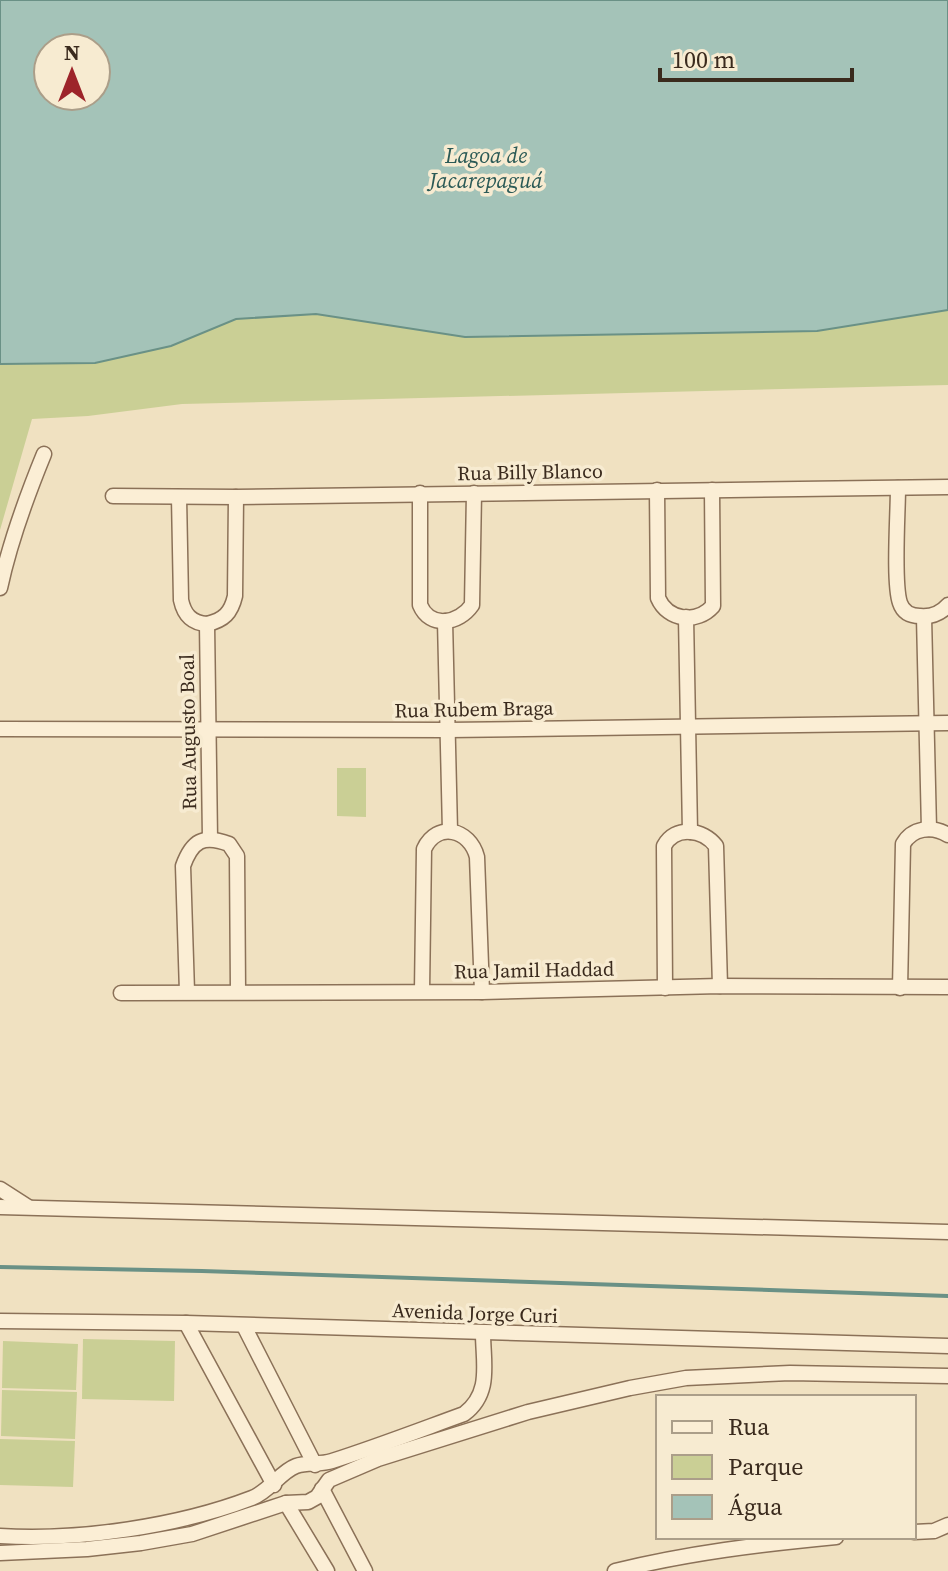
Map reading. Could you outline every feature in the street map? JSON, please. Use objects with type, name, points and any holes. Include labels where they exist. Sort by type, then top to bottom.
[{"type":"street","points":[[0,588],[6,558],[44,454]]},
{"type":"street","name":"Rua Billy Blanco","points":[[113,496],[948,487]]},
{"type":"street","points":[[898,488],[899,600],[906,612],[924,617],[936,614],[948,605]]},
{"type":"street","points":[[657,490],[658,598],[666,612],[686,617],[698,616],[713,606],[712,490]]},
{"type":"street","points":[[420,493],[420,605],[428,617],[445,621],[466,613],[472,605],[474,493]]},
{"type":"street","points":[[179,497],[181,600],[189,618],[207,624],[225,617],[232,610],[235,596],[236,497]]},
{"type":"street","points":[[686,617],[690,832]]},
{"type":"street","points":[[924,617],[929,829]]},
{"type":"street","points":[[445,621],[450,831]]},
{"type":"street","name":"Rua Augusto Boal","points":[[207,624],[210,839]]},
{"type":"street","name":"Rua Rubem Braga","points":[[0,729],[448,730],[948,723]]},
{"type":"street","points":[[900,988],[903,844],[916,831],[929,829],[948,835]]},
{"type":"street","points":[[422,991],[424,849],[437,833],[450,831],[468,838],[475,847],[477,857],[482,992]]},
{"type":"street","points":[[665,988],[664,846],[674,835],[690,832],[705,835],[716,846],[720,986]]},
{"type":"street","points":[[187,992],[183,866],[189,849],[198,842],[210,839],[229,844],[237,856],[238,991]]},
{"type":"street","name":"Rua Jamil Haddad","points":[[121,993],[482,992],[720,986],[948,987]]},
{"type":"street","points":[[0,1189],[28,1208]]},
{"type":"street","points":[[0,1207],[948,1232]]},
{"type":"street","name":"Avenida Jorge Curi","points":[[0,1321],[186,1323],[948,1346]]},
{"type":"street","points":[[186,1323],[274,1485]]},
{"type":"street","points":[[244,1326],[315,1465]]},
{"type":"street","points":[[0,1536],[22,1538],[148,1526],[207,1513],[256,1497],[291,1468],[315,1465],[464,1414],[480,1398],[484,1387],[483,1333]]},
{"type":"street","points":[[0,1553],[141,1543],[192,1534],[286,1503],[308,1502],[317,1497],[329,1480],[401,1451],[528,1412],[630,1388],[686,1378],[790,1373],[948,1376]]},
{"type":"street","points":[[322,1489],[365,1571]]},
{"type":"street","points":[[286,1503],[327,1571]]},
{"type":"street","points":[[916,1532],[941,1528],[948,1539]]},
{"type":"street","points":[[615,1571],[747,1546],[816,1539]]},
{"type":"green space","points":[[948,310],[948,385],[182,404],[88,416],[32,419],[0,530],[0,364],[95,363],[171,346],[236,319],[316,314],[465,337],[817,331]]},
{"type":"green space","points":[[337,768],[366,768],[366,817],[337,816]]},
{"type":"green space","points":[[83,1339],[175,1341],[174,1401],[82,1399]]},
{"type":"green space","points":[[3,1341],[78,1344],[76,1390],[2,1388]]},
{"type":"green space","points":[[2,1390],[77,1392],[75,1439],[1,1436]]},
{"type":"green space","points":[[0,1439],[75,1441],[73,1487],[0,1485]]},
{"type":"water","name":"Lagoa de Jacarepaguá","points":[[0,0],[948,0],[948,310],[817,331],[465,337],[316,314],[236,319],[171,346],[95,363],[0,364]]},
{"type":"waterway","points":[[0,1267],[948,1296]]}]
